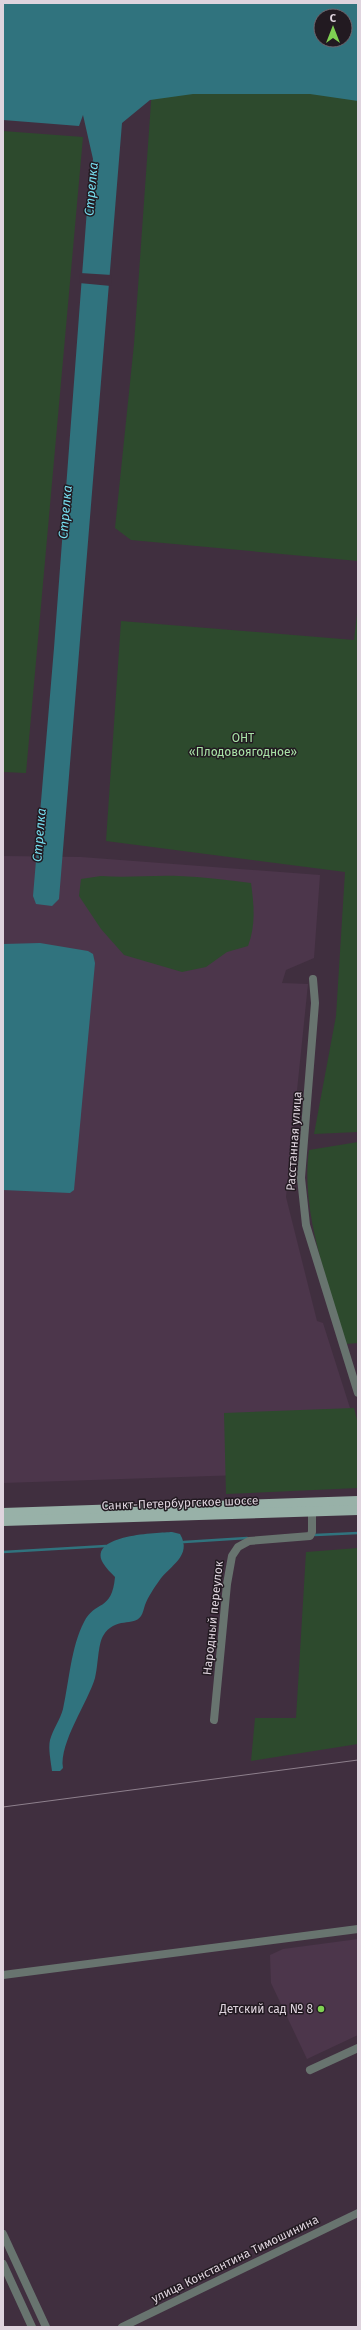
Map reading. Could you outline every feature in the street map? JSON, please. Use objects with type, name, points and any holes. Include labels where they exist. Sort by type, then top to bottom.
[{"type":"main road","name":"Санкт-Петербургское шоссе","points":[[3,1513],[358,1501]]},
{"type":"main road","name":"Санкт-Петербургское шоссе","points":[[3,1521],[358,1510]]},
{"type":"street","name":"Расстанная улица","points":[[313,979],[315,1003],[302,1159],[302,1205],[306,1225],[358,1393]]},
{"type":"street","name":"Народный переулок","points":[[214,1720],[227,1584],[232,1556],[238,1547],[250,1541],[310,1536],[312,1532],[312,1512]]},
{"type":"street","points":[[3,1975],[358,1929]]},
{"type":"street","points":[[310,2070],[358,2048]]},
{"type":"street","name":"улица Константина Тимошинина","points":[[122,2327],[358,2213]]},
{"type":"street","points":[[3,2234],[46,2327]]},
{"type":"street","points":[[3,2264],[32,2327]]},
{"type":"shaded area","points":[[3,856],[81,857],[320,875],[314,958],[286,970],[282,983],[308,984],[286,1197],[317,1321],[323,1323],[350,1408],[358,1450],[358,1471],[3,1483]]},
{"type":"shaded area","name":"Детский сад № 8","points":[[358,1939],[358,2035],[307,2059],[271,1983],[270,1955],[283,1949]]},
{"type":"green space","points":[[158,3],[358,3],[358,561],[131,540],[115,528],[134,344]]},
{"type":"green space","points":[[3,131],[83,137],[26,773],[3,772]]},
{"type":"green space","name":"ОНТ «Плодовоягодное»","points":[[358,605],[358,1132],[314,1134],[336,1016],[345,872],[106,841],[121,621],[354,640]]},
{"type":"green space","points":[[101,876],[179,876],[251,883],[253,923],[251,938],[248,946],[227,952],[206,967],[182,972],[124,955],[101,929],[79,896],[81,879]]},
{"type":"green space","points":[[358,1142],[358,1343],[346,1344],[324,1273],[312,1223],[307,1174],[309,1150]]},
{"type":"green space","points":[[354,1408],[358,1424],[358,1488],[226,1494],[224,1413]]},
{"type":"green space","points":[[358,1548],[358,1744],[251,1761],[255,1718],[296,1718],[306,1552]]},
{"type":"water","name":"Стрелка","points":[[3,3],[358,3],[358,101],[310,94],[193,94],[150,100],[122,123],[59,899],[52,906],[36,904],[33,896],[54,648],[88,196],[93,159],[83,115],[79,126],[3,120]]},
{"type":"water","points":[[40,943],[88,951],[93,954],[95,963],[74,1190],[70,1193],[3,1190],[3,944]]},
{"type":"water","points":[[172,1532],[180,1534],[184,1549],[182,1555],[155,1587],[146,1602],[141,1616],[134,1621],[113,1626],[103,1636],[100,1644],[95,1678],[65,1747],[63,1768],[60,1771],[52,1771],[49,1744],[63,1709],[76,1642],[88,1615],[107,1601],[113,1588],[115,1577],[103,1563],[101,1553],[105,1546],[114,1541],[127,1537]]},
{"type":"pier","points":[[80,273],[112,275],[111,286],[79,283]]},
{"type":"waterway","points":[[315,1535],[358,1533]]},
{"type":"waterway","points":[[184,1542],[247,1538]]},
{"type":"waterway","points":[[3,1552],[106,1546]]},
{"type":"tram line","points":[[3,1807],[358,1760]]},
{"type":"place","name":"Детский сад № 8","points":[[321,2009]]}]
